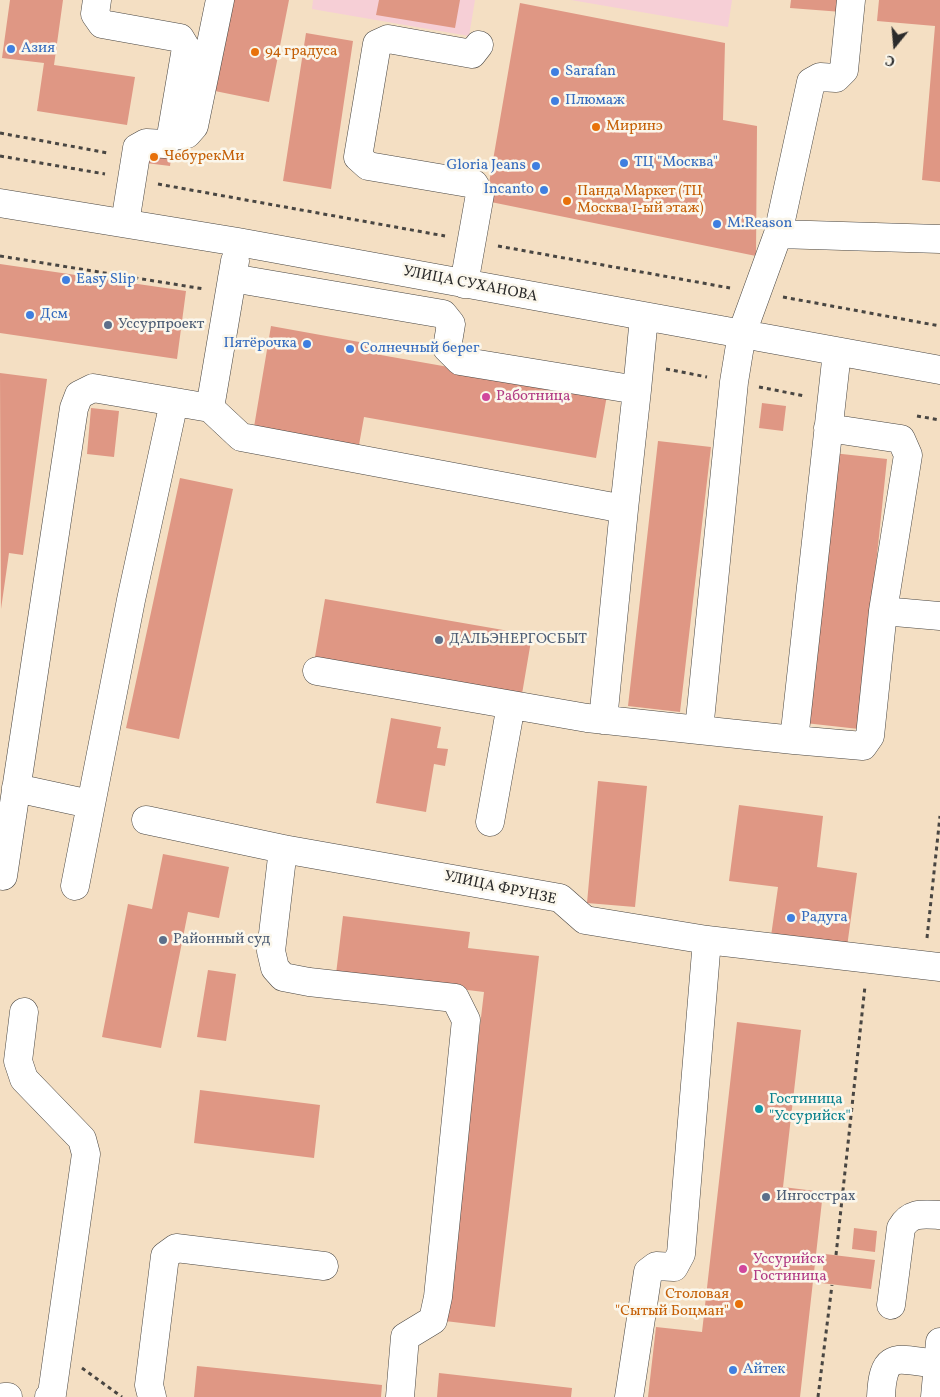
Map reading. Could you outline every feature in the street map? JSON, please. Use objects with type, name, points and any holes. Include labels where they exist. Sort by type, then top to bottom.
[{"type":"street","points":[[97,0],[95,14],[102,24],[180,38],[186,48],[172,136],[165,144],[146,143],[137,148],[125,224]]},
{"type":"street","points":[[172,136],[187,134],[194,126],[220,0]]},
{"type":"street","points":[[699,730],[734,382],[742,333],[778,234],[810,82],[820,77],[836,78],[844,70],[852,0]]},
{"type":"street","points":[[464,284],[480,194],[474,184],[368,166],[358,157],[377,44],[388,39],[472,54],[479,45]]},
{"type":"street","name":"УЛИЦА СУХАНОВА","points":[[0,203],[238,242],[644,318],[742,333],[940,370]]},
{"type":"street","points":[[778,234],[940,239]]},
{"type":"street","points":[[210,408],[238,242]]},
{"type":"street","points":[[232,278],[443,314],[451,324],[447,348],[460,361],[636,390]]},
{"type":"street","points":[[603,720],[644,318]]},
{"type":"street","points":[[794,740],[837,352]]},
{"type":"street","points":[[3,876],[74,408],[79,395],[93,388],[210,408],[241,437],[624,509]]},
{"type":"street","points":[[75,886],[90,804],[174,402]]},
{"type":"street","points":[[317,671],[603,720],[863,746],[870,736],[883,611],[908,455],[901,439],[828,428]]},
{"type":"street","points":[[883,611],[940,616]]},
{"type":"street","points":[[490,822],[511,705]]},
{"type":"street","points":[[16,788],[90,804]]},
{"type":"street","name":"УЛИЦА ФРУНЗЕ","points":[[146,820],[283,849],[560,898],[584,920],[707,940],[940,967]]},
{"type":"street","points":[[283,849],[273,921],[271,951],[275,968],[283,977],[309,982],[455,998],[466,1020],[438,1297],[433,1320],[405,1337],[400,1397]]},
{"type":"street","points":[[629,1397],[648,1272],[656,1266],[674,1267],[681,1254],[707,940]]},
{"type":"street","points":[[24,1012],[18,1061],[24,1079],[82,1139],[86,1154],[52,1394],[49,1397]]},
{"type":"street","points":[[892,1305],[901,1228],[906,1219],[919,1213],[940,1215]]},
{"type":"street","points":[[152,1397],[149,1385],[165,1256],[176,1248],[324,1266]]},
{"type":"street","points":[[880,1397],[882,1375],[886,1365],[896,1359],[939,1353],[935,1397]]},
{"type":"path","points":[[0,133],[136,158]]},
{"type":"path","points":[[926,943],[940,816]]},
{"type":"path","points":[[836,1255],[866,983]]},
{"type":"path","points":[[818,1397],[832,1284]]},
{"type":"path","points":[[58,1351],[122,1397]]},
{"type":"shaded area","points":[[313,0],[475,0],[469,36],[312,9]]},
{"type":"shaded area","points":[[571,0],[732,0],[728,27]]},
{"type":"building","points":[[10,0],[63,0],[54,65],[135,77],[127,125],[37,111],[44,63],[2,58]]},
{"type":"building","points":[[227,0],[289,0],[269,102],[210,90]]},
{"type":"building","points":[[379,0],[460,0],[455,28],[376,15]]},
{"type":"building","points":[[791,0],[843,0],[842,12],[790,8]]},
{"type":"building","points":[[879,0],[940,0],[940,182],[922,180],[935,26],[877,21]]},
{"type":"building","name":"ТЦ \"Москва\"","points":[[520,3],[725,43],[723,120],[757,126],[756,256],[486,201]]},
{"type":"building","points":[[306,33],[353,41],[331,189],[283,181]]},
{"type":"building","points":[[148,147],[172,151],[170,166],[146,163]]},
{"type":"building","points":[[0,264],[186,291],[177,359],[0,333]]},
{"type":"building","points":[[271,326],[376,345],[375,354],[607,395],[596,458],[364,417],[359,445],[254,427]]},
{"type":"building","points":[[0,373],[47,379],[23,555],[9,553],[1,609]]},
{"type":"building","points":[[762,403],[786,406],[783,431],[759,428]]},
{"type":"building","points":[[91,408],[119,411],[114,457],[87,454]]},
{"type":"building","points":[[658,441],[711,447],[680,712],[628,706]]},
{"type":"building","points":[[833,453],[887,459],[859,729],[805,723]]},
{"type":"building","points":[[180,478],[233,489],[179,739],[126,728]]},
{"type":"building","points":[[325,599],[532,635],[522,694],[315,657]]},
{"type":"building","points":[[391,718],[441,727],[437,748],[448,749],[445,766],[434,764],[426,812],[376,803]]},
{"type":"building","points":[[598,781],[647,786],[635,907],[587,903]]},
{"type":"building","points":[[739,805],[823,816],[817,867],[857,873],[847,947],[771,936],[778,887],[729,881]]},
{"type":"building","points":[[163,854],[229,867],[219,918],[188,912],[161,1048],[102,1037],[128,904],[152,909]]},
{"type":"building","points":[[343,916],[470,932],[468,948],[539,956],[495,1327],[445,1321],[484,992],[336,974]]},
{"type":"building","points":[[208,970],[236,974],[226,1041],[197,1037]]},
{"type":"building","points":[[737,1022],[801,1030],[783,1187],[823,1192],[800,1397],[648,1397],[656,1327],[702,1332]]},
{"type":"building","points":[[200,1090],[320,1105],[314,1158],[194,1143]]},
{"type":"building","points":[[854,1228],[877,1231],[875,1252],[852,1249]]},
{"type":"building","points":[[825,1254],[875,1260],[871,1289],[821,1283]]},
{"type":"building","points":[[197,1366],[382,1385],[381,1397],[194,1397]]},
{"type":"building","points":[[439,1373],[572,1388],[571,1397],[437,1397]]},
{"type":"place","name":"Азия","points":[[11,49]]},
{"type":"place","name":"94 градуса","points":[[255,52]]},
{"type":"place","name":"Sarafan","points":[[555,72]]},
{"type":"place","name":"Плюмаж","points":[[555,101]]},
{"type":"place","name":"Миринэ","points":[[596,127]]},
{"type":"place","name":"ЧебурекМи","points":[[154,157]]},
{"type":"place","name":"ТЦ \"Москва\"","points":[[624,163]]},
{"type":"place","name":"Gloria Jeans","points":[[536,166]]},
{"type":"place","name":"Incanto","points":[[544,190]]},
{"type":"place","name":"Панда Маркет (ТЦ Москва 1-ый этаж)","points":[[567,201]]},
{"type":"place","name":"M.Reason","points":[[717,224]]},
{"type":"place","name":"Easy Slip","points":[[66,280]]},
{"type":"place","name":"Дсм","points":[[30,315]]},
{"type":"place","name":"Уссурпроект","points":[[108,325]]},
{"type":"place","name":"Пятёрочка","points":[[307,344]]},
{"type":"place","name":"Солнечный берег","points":[[350,349]]},
{"type":"place","name":"Работница","points":[[486,397]]},
{"type":"place","name":"ДАЛЬЭНЕРГОСБЫТ","points":[[439,640]]},
{"type":"place","name":"Радуга","points":[[791,918]]},
{"type":"place","name":"Районный суд","points":[[163,940]]},
{"type":"place","name":"Гостиница \"Уссурийск\"","points":[[759,1109]]},
{"type":"place","name":"Ингосстрах","points":[[766,1197]]},
{"type":"place","name":"Уссурийск Гостиница","points":[[743,1269]]},
{"type":"place","name":"Столовая \"Сытый Боцман\"","points":[[739,1304]]},
{"type":"place","name":"Айтек","points":[[733,1370]]}]
